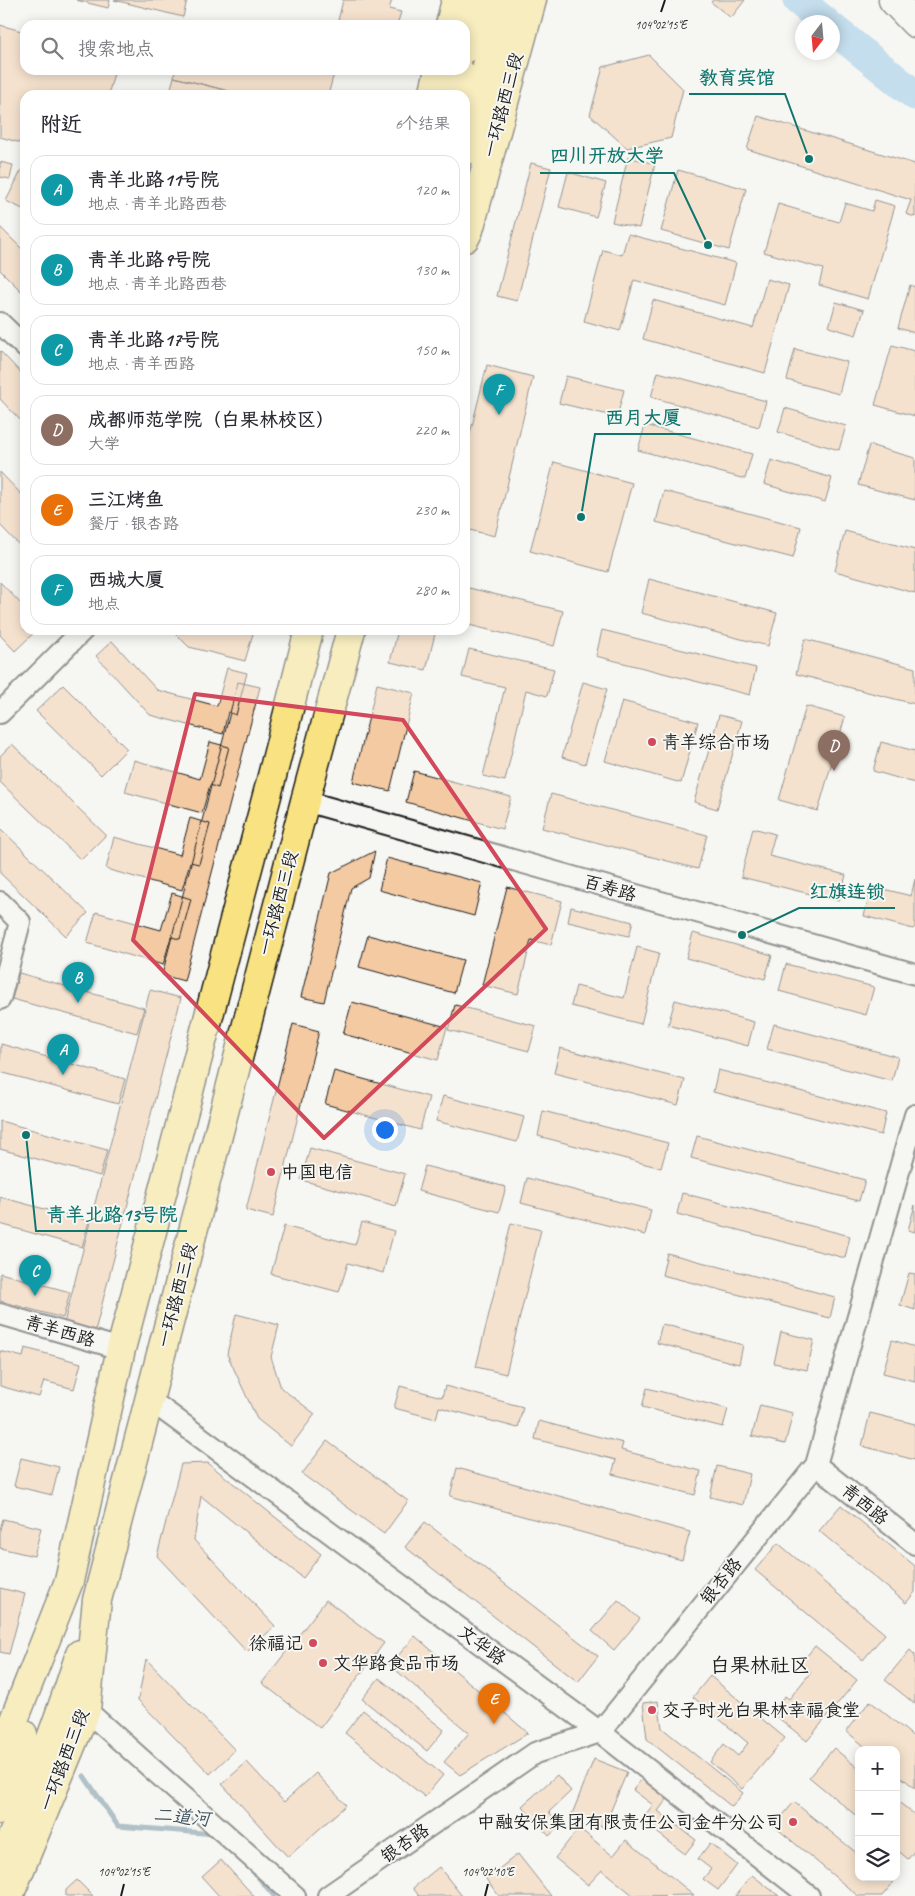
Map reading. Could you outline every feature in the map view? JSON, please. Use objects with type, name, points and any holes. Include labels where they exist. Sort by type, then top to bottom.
[{"type":"main road","points":[[451,20],[456,0]]},
{"type":"main road","points":[[470,30],[478,0]]},
{"type":"main road","points":[[470,132],[504,0]]},
{"type":"main road","name":"一环路西三段","points":[[470,226],[532,0]]},
{"type":"main road","points":[[893,0],[915,23]]},
{"type":"main road","points":[[434,90],[438,75]]},
{"type":"main road","points":[[453,90],[458,75]]},
{"type":"main road","points":[[0,1865],[7,1821],[69,1582],[121,1349],[308,635]]},
{"type":"main road","name":"一环路西三段","points":[[9,1896],[86,1710],[97,1600],[350,635]]},
{"type":"main road","points":[[0,1755],[69,1582]]},
{"type":"main road","points":[[7,1821],[64,1703],[97,1600]]},
{"type":"street","points":[[0,323],[20,342]]},
{"type":"street","points":[[0,714],[78,635]]},
{"type":"street","name":"百寿路","points":[[305,801],[915,974]]},
{"type":"street","points":[[0,902],[20,922],[0,999]]},
{"type":"street","name":"银杏路","points":[[328,1896],[535,1753],[600,1732],[816,1464],[915,1115]]},
{"type":"street","name":"青羊西路","points":[[0,1314],[121,1349]]},
{"type":"street","name":"文华路","points":[[150,1400],[600,1732],[809,1896]]},
{"type":"street","name":"青西路","points":[[816,1464],[915,1544]]},
{"type":"street","points":[[86,1710],[295,1896]]},
{"type":"highlighted area","points":[[195,694],[403,720],[546,929],[324,1138],[133,940]]},
{"type":"building","points":[[76,0],[110,0],[108,8]]},
{"type":"building","points":[[114,0],[187,0],[183,17]]},
{"type":"building","points":[[343,0],[392,0],[389,9],[401,12],[399,20],[338,20]]},
{"type":"building","points":[[713,0],[745,0],[731,18],[711,2]]},
{"type":"building","points":[[0,25],[20,31],[20,75],[114,75],[109,90],[20,90],[20,143],[0,137]]},
{"type":"building","points":[[649,55],[683,89],[671,138],[627,148],[590,115],[603,67]]},
{"type":"building","points":[[174,75],[334,75],[329,90],[225,90],[174,77]]},
{"type":"building","points":[[174,77],[225,90],[170,90]]},
{"type":"building","points":[[758,116],[915,164],[915,217],[906,214],[911,200],[747,149]]},
{"type":"building","points":[[628,157],[655,164],[639,228],[612,222]]},
{"type":"building","points":[[0,162],[13,165],[10,179],[0,177]]},
{"type":"building","points":[[531,163],[551,168],[517,301],[497,296]]},
{"type":"building","points":[[678,170],[746,189],[729,250],[661,231]]},
{"type":"building","points":[[568,172],[606,183],[596,217],[559,207]]},
{"type":"building","points":[[20,173],[20,208],[6,201]]},
{"type":"building","points":[[875,200],[895,206],[868,299],[819,285],[823,269],[764,252],[778,204],[839,222],[845,203],[872,211]]},
{"type":"building","points":[[0,227],[20,247],[20,290],[0,270]]},
{"type":"building","points":[[628,234],[736,263],[725,305],[634,280],[620,331],[584,321],[603,250],[622,255]]},
{"type":"building","points":[[767,279],[789,285],[765,373],[643,339],[653,300],[753,328]]},
{"type":"building","points":[[910,285],[915,287],[915,333],[898,328]]},
{"type":"building","points":[[836,302],[864,310],[856,335],[829,327]]},
{"type":"building","points":[[892,345],[915,351],[915,416],[875,405]]},
{"type":"building","points":[[795,349],[847,362],[839,394],[787,380]]},
{"type":"building","points":[[0,351],[20,372],[20,420],[0,399]]},
{"type":"building","points":[[487,365],[533,377],[495,536],[470,530],[470,434]]},
{"type":"building","points":[[658,372],[766,401],[759,427],[651,397]]},
{"type":"building","points":[[566,376],[624,390],[617,417],[559,403]]},
{"type":"building","points":[[785,408],[846,426],[839,450],[778,432]]},
{"type":"building","points":[[645,425],[752,454],[745,479],[638,450]]},
{"type":"building","points":[[869,445],[915,458],[915,500],[858,485]]},
{"type":"building","points":[[771,460],[832,478],[825,502],[764,484]]},
{"type":"building","points":[[554,462],[632,483],[608,572],[530,551]]},
{"type":"building","points":[[0,472],[20,493],[20,546],[0,525]]},
{"type":"building","points":[[664,491],[801,527],[793,558],[656,522]]},
{"type":"building","points":[[845,531],[915,550],[915,593],[835,571]]},
{"type":"building","points":[[649,579],[777,613],[768,646],[641,613]]},
{"type":"building","points":[[0,582],[20,603],[20,635],[32,635],[15,651],[0,635]]},
{"type":"building","points":[[470,588],[563,611],[554,646],[470,625]]},
{"type":"building","points":[[602,630],[756,668],[750,695],[596,656]]},
{"type":"building","points":[[177,635],[253,635],[245,661],[189,647]]},
{"type":"building","points":[[397,635],[435,635],[426,670],[390,662]]},
{"type":"building","points":[[805,639],[915,668],[915,704],[796,674]]},
{"type":"building","points":[[112,641],[157,690],[217,706],[227,668],[247,673],[236,715],[228,712],[223,734],[150,715],[96,656]]},
{"type":"building","points":[[469,649],[554,669],[547,696],[526,690],[505,781],[483,776],[505,687],[462,677]]},
{"type":"building","points":[[238,682],[260,687],[184,981],[162,975]]},
{"type":"building","points":[[583,682],[607,689],[585,764],[562,757]]},
{"type":"building","points":[[377,684],[414,693],[390,791],[353,782]]},
{"type":"building","points":[[63,685],[127,749],[101,775],[36,711]]},
{"type":"building","name":"青羊综合市场","points":[[622,701],[698,722],[681,783],[605,761]]},
{"type":"building","points":[[806,706],[845,717],[818,811],[779,800]]},
{"type":"building","points":[[719,715],[742,721],[717,809],[694,802]]},
{"type":"building","points":[[210,742],[229,747],[218,788],[210,785],[202,813],[125,792],[134,760],[200,779]]},
{"type":"building","points":[[881,742],[915,751],[915,783],[873,771]]},
{"type":"building","points":[[12,744],[106,835],[81,860],[0,782],[0,756]]},
{"type":"building","points":[[414,771],[511,797],[502,829],[406,802]]},
{"type":"building","points":[[551,794],[707,835],[698,869],[542,828]]},
{"type":"building","points":[[190,818],[210,824],[199,864],[190,862],[182,890],[106,869],[114,837],[180,855]]},
{"type":"building","points":[[0,828],[88,913],[66,936],[0,873]]},
{"type":"building","points":[[753,828],[775,834],[769,856],[846,875],[839,901],[741,877]]},
{"type":"building","points":[[375,851],[369,878],[351,888],[324,1002],[301,997],[331,873]]},
{"type":"building","points":[[387,858],[482,883],[474,916],[379,890]]},
{"type":"building","points":[[915,879],[915,927],[913,929],[864,916],[872,886],[911,896]]},
{"type":"building","points":[[507,887],[562,901],[551,945],[531,940],[518,994],[482,985]]},
{"type":"building","points":[[172,893],[191,899],[180,939],[171,937],[163,965],[87,943],[96,912],[161,930]]},
{"type":"building","points":[[571,907],[633,922],[629,936],[568,922]]},
{"type":"building","points":[[693,933],[772,955],[765,979],[686,958]]},
{"type":"building","points":[[368,935],[463,960],[454,993],[359,967]]},
{"type":"building","points":[[637,947],[659,953],[641,1024],[571,1006],[576,986],[624,998]]},
{"type":"building","points":[[786,964],[874,987],[866,1015],[779,991]]},
{"type":"building","points":[[19,973],[144,1008],[137,1033],[12,999]]},
{"type":"building","points":[[150,990],[181,998],[94,1335],[63,1327]]},
{"type":"building","points":[[675,1000],[754,1022],[748,1046],[668,1025]]},
{"type":"building","points":[[352,1002],[447,1027],[438,1060],[343,1034]]},
{"type":"building","points":[[455,1005],[536,1026],[529,1051],[448,1030]]},
{"type":"building","points":[[293,1024],[319,1031],[273,1217],[246,1210]]},
{"type":"building","points":[[774,1024],[898,1057],[892,1081],[767,1049]]},
{"type":"building","points":[[1,1044],[125,1079],[118,1104],[0,1072]]},
{"type":"building","points":[[560,1048],[685,1080],[678,1105],[554,1073]]},
{"type":"building","points":[[718,1070],[886,1113],[881,1135],[713,1092]]},
{"type":"building","points":[[334,1071],[429,1097],[420,1130],[325,1104]]},
{"type":"building","points":[[443,1096],[524,1117],[517,1142],[436,1121]]},
{"type":"building","points":[[543,1111],[668,1143],[661,1168],[538,1136]]},
{"type":"building","points":[[0,1121],[107,1150],[100,1176],[0,1149]]},
{"type":"building","points":[[697,1136],[865,1180],[859,1201],[691,1158]]},
{"type":"building","points":[[310,1148],[405,1174],[396,1206],[301,1180]]},
{"type":"building","points":[[425,1166],[506,1187],[499,1212],[418,1191]]},
{"type":"building","points":[[527,1178],[651,1210],[645,1235],[521,1203]]},
{"type":"building","points":[[682,1193],[850,1236],[845,1258],[677,1214]]},
{"type":"building","points":[[0,1197],[89,1221],[82,1247],[0,1224]]},
{"type":"building","points":[[915,1205],[915,1232],[908,1230]]},
{"type":"building","points":[[362,1222],[394,1231],[383,1273],[348,1263],[339,1292],[271,1274],[284,1226],[355,1245]]},
{"type":"building","points":[[511,1223],[541,1230],[506,1374],[476,1367]]},
{"type":"building","points":[[667,1253],[835,1297],[830,1318],[662,1275]]},
{"type":"building","points":[[0,1273],[70,1292],[63,1318],[0,1301]]},
{"type":"building","points":[[909,1273],[915,1274],[915,1310],[900,1305]]},
{"type":"building","points":[[236,1314],[279,1325],[271,1357],[281,1388],[315,1414],[291,1446],[257,1419],[227,1354]]},
{"type":"building","points":[[662,1324],[743,1345],[739,1364],[657,1343]]},
{"type":"building","points":[[781,1332],[814,1340],[807,1370],[774,1363]]},
{"type":"building","points":[[892,1340],[915,1347],[915,1381],[883,1373]]},
{"type":"building","points":[[25,1348],[81,1363],[74,1389],[44,1381],[39,1397],[0,1386],[0,1351],[23,1357]]},
{"type":"building","points":[[400,1386],[442,1397],[445,1386],[523,1407],[518,1428],[439,1407],[436,1419],[394,1408]]},
{"type":"building","points":[[647,1388],[728,1409],[723,1427],[642,1407]]},
{"type":"building","points":[[760,1405],[793,1413],[785,1444],[752,1436]]},
{"type":"building","points":[[870,1413],[915,1424],[915,1460],[862,1446]]},
{"type":"building","points":[[539,1421],[623,1443],[621,1450],[701,1471],[695,1495],[612,1474],[616,1460],[535,1439]]},
{"type":"building","points":[[327,1441],[408,1501],[384,1534],[302,1474]]},
{"type":"building","points":[[21,1458],[59,1467],[52,1495],[14,1486]]},
{"type":"building","points":[[208,1463],[321,1554],[303,1578],[201,1496],[194,1540],[275,1626],[247,1652],[157,1556],[181,1464]]},
{"type":"building","points":[[717,1466],[750,1474],[743,1505],[710,1497]]},
{"type":"building","points":[[457,1468],[690,1532],[682,1560],[450,1496]]},
{"type":"building","points":[[841,1505],[915,1566],[915,1592],[906,1603],[819,1531]]},
{"type":"building","points":[[3,1519],[41,1528],[34,1556],[0,1548],[0,1529]]},
{"type":"building","points":[[425,1522],[598,1656],[578,1682],[405,1547]]},
{"type":"building","points":[[778,1543],[885,1634],[863,1660],[755,1570]]},
{"type":"building","points":[[0,1588],[25,1594],[9,1654],[0,1652]]},
{"type":"building","name":"文华路食品市场","points":[[326,1600],[384,1643],[320,1728],[262,1683]]},
{"type":"building","points":[[618,1600],[640,1619],[614,1650],[592,1631]]},
{"type":"building","points":[[415,1636],[528,1733],[460,1775],[444,1762],[469,1733],[390,1665]]},
{"type":"building","points":[[815,1646],[857,1680],[807,1741],[771,1712],[785,1696],[789,1699],[811,1672],[801,1663]]},
{"type":"building","points":[[910,1650],[915,1655],[915,1704],[885,1680]]},
{"type":"building","points":[[146,1659],[235,1750],[210,1774],[138,1700]]},
{"type":"building","points":[[710,1676],[785,1738],[742,1789],[710,1762],[724,1744],[738,1756],[748,1743],[693,1697]]},
{"type":"building","points":[[379,1678],[444,1730],[427,1751],[362,1699]]},
{"type":"building","points":[[658,1701],[662,1728],[743,1793],[732,1807],[647,1739],[643,1703]]},
{"type":"building","points":[[870,1701],[915,1738],[915,1788],[900,1776],[900,1746],[864,1746],[846,1731]]},
{"type":"building","points":[[363,1710],[443,1775],[425,1797],[345,1733]]},
{"type":"building","points":[[834,1748],[855,1766],[855,1815],[809,1777]]},
{"type":"building","points":[[594,1759],[627,1772],[604,1827],[572,1814]]},
{"type":"building","points":[[247,1762],[284,1802],[316,1773],[346,1805],[288,1857],[222,1784]]},
{"type":"building","points":[[646,1774],[671,1794],[658,1811],[696,1840],[685,1854],[641,1820],[653,1805],[633,1790]]},
{"type":"building","points":[[557,1775],[571,1791],[549,1812],[561,1825],[549,1836],[522,1806]]},
{"type":"building","points":[[794,1802],[855,1852],[855,1881],[891,1881],[893,1883],[882,1896],[858,1896],[774,1826]]},
{"type":"building","points":[[900,1803],[915,1815],[915,1850],[908,1859],[900,1852]]},
{"type":"building","points":[[579,1828],[613,1856],[626,1840],[694,1895],[634,1896],[602,1870],[588,1885],[555,1858]]},
{"type":"building","points":[[710,1843],[737,1865],[718,1890],[703,1879],[711,1869],[698,1859]]},
{"type":"building","points":[[518,1854],[551,1896],[499,1896],[486,1879]]},
{"type":"building","points":[[221,1860],[254,1896],[219,1896],[202,1877]]},
{"type":"building","points":[[439,1867],[462,1896],[419,1896],[413,1888]]},
{"type":"building","points":[[752,1875],[779,1896],[735,1896]]},
{"type":"building","points":[[77,1880],[93,1896],[66,1896],[66,1890]]},
{"type":"waterway","points":[[798,0],[816,15]]},
{"type":"waterway","points":[[840,34],[915,95]]},
{"type":"waterway","name":"二道河","points":[[84,1776],[118,1826],[215,1834]]},
{"type":"waterway","name":"二道河","points":[[252,1870],[274,1896]]},
{"type":"place","name":"教育宾馆","points":[[809,159]]},
{"type":"place","name":"四川开放大学","points":[[708,245]]},
{"type":"place","name":"西城大厦","points":[[499,415]]},
{"type":"place","name":"西月大厦","points":[[581,517]]},
{"type":"place","name":"青羊综合市场","points":[[652,742]]},
{"type":"place","name":"成都师范学院（白果林校区）","points":[[834,771]]},
{"type":"place","name":"红旗连锁","points":[[742,935]]},
{"type":"place","name":"青羊北路9号院","points":[[78,1003]]},
{"type":"place","name":"青羊北路11号院","points":[[63,1075]]},
{"type":"place","name":"青羊北路13号院","points":[[26,1135]]},
{"type":"place","name":"中国电信","points":[[271,1172]]},
{"type":"place","name":"青羊北路17号院","points":[[35,1296]]},
{"type":"place","name":"徐福记","points":[[313,1643]]},
{"type":"place","name":"文华路食品市场","points":[[323,1663]]},
{"type":"place","name":"交子时光白果林幸福食堂","points":[[652,1710]]},
{"type":"place","name":"三江烤鱼","points":[[494,1724]]},
{"type":"place","name":"中融安保集团有限责任公司金牛分公司","points":[[793,1822]]},
{"type":"district","name":"白果林社区","points":[[760,1665]]}]
